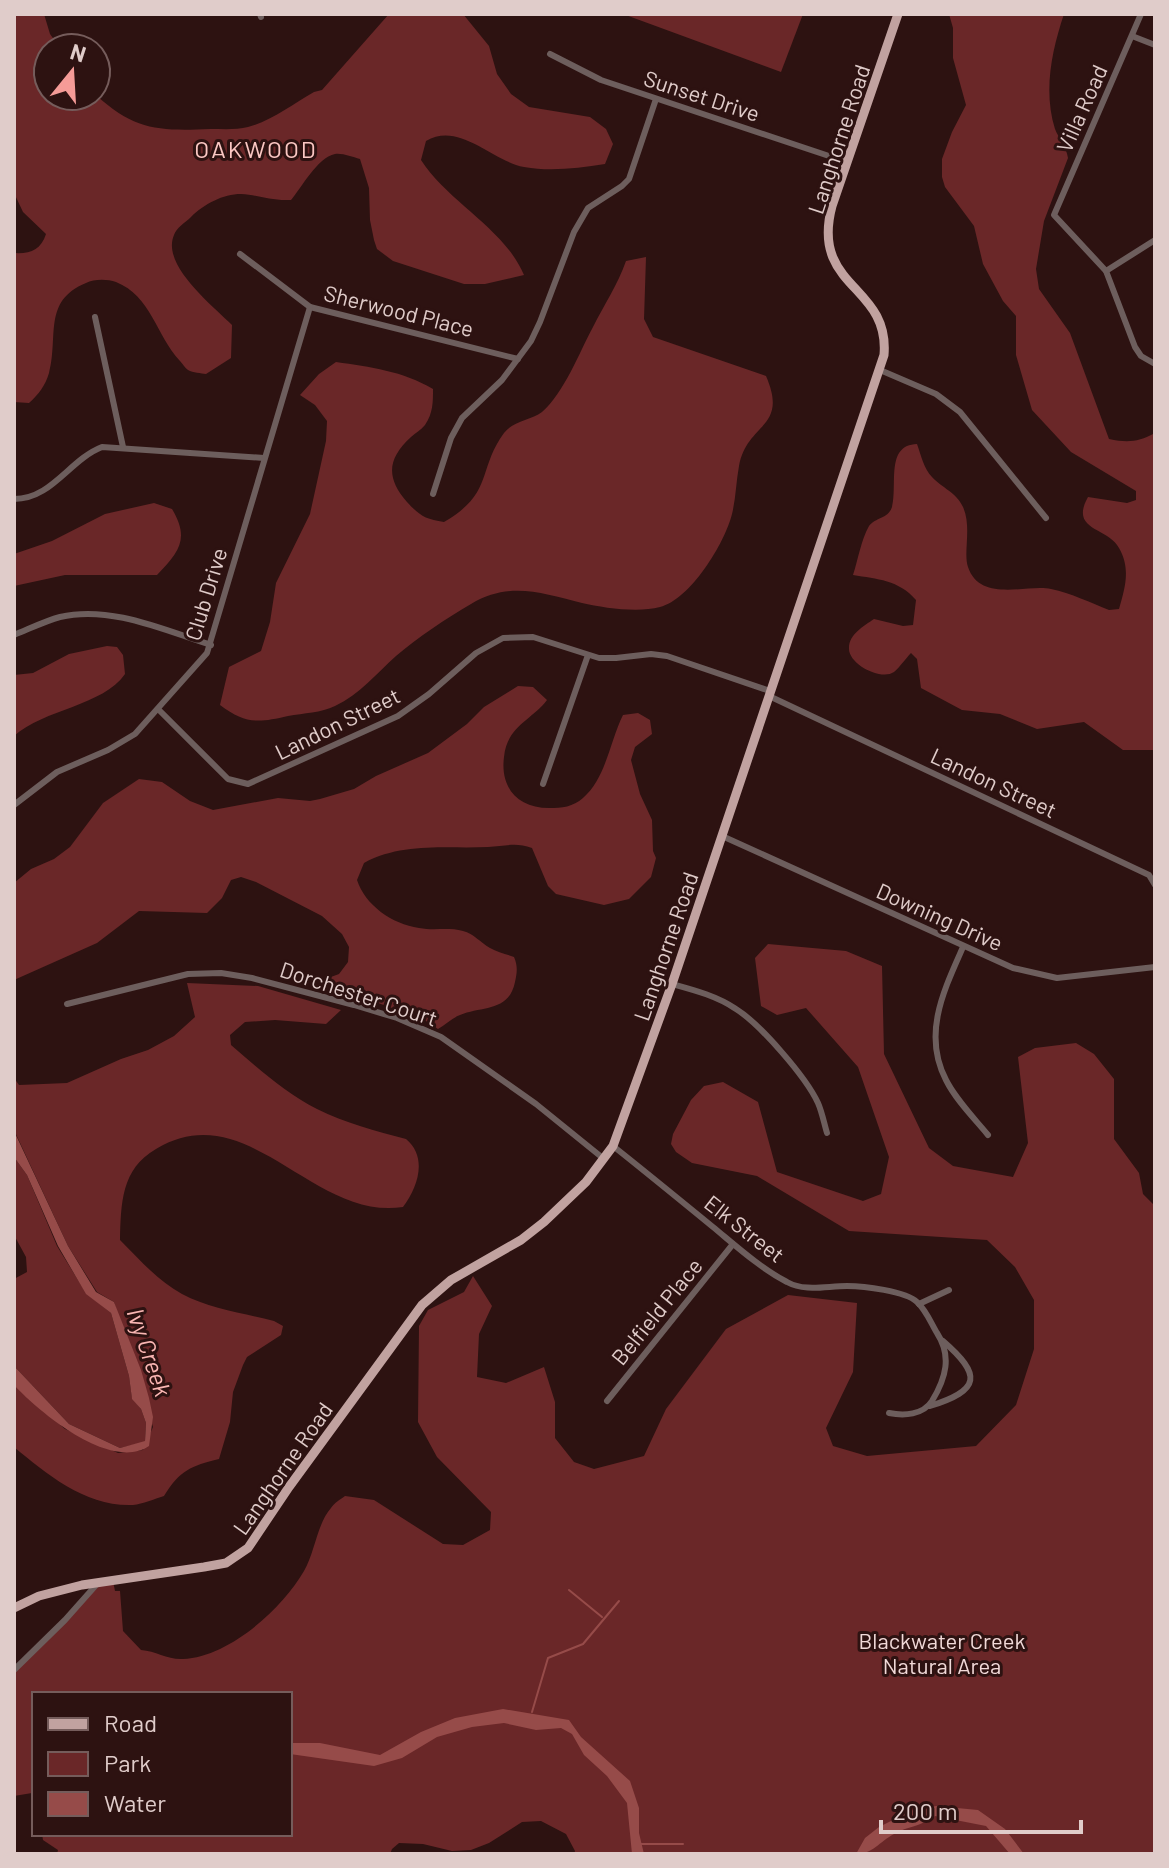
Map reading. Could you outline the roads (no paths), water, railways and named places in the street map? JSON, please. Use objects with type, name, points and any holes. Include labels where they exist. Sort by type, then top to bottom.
[{"type":"main road","name":"Langhorne Road","points":[[14,1608],[39,1596],[98,1583],[226,1563],[248,1548],[422,1305],[451,1280],[521,1240],[544,1222],[564,1205],[613,1146],[672,984],[880,370],[885,343],[878,316],[837,269],[828,245],[829,219],[898,14]]},
{"type":"street","name":"Villa Road","points":[[1106,271],[1054,215],[1141,14]]},
{"type":"street","points":[[1132,36],[1155,45]]},
{"type":"street","name":"Sunset Drive","points":[[550,54],[601,80],[847,162]]},
{"type":"street","points":[[433,494],[451,438],[462,418],[502,380],[540,322],[574,232],[588,208],[622,186],[634,170],[656,99]]},
{"type":"street","points":[[1155,240],[1106,271],[1135,347],[1141,356],[1155,364]]},
{"type":"street","name":"Sherwood Place","points":[[240,254],[310,307],[518,359]]},
{"type":"street","name":"Club Drive","points":[[14,805],[57,772],[122,743],[159,710],[211,645],[310,307]]},
{"type":"street","points":[[95,317],[123,447]]},
{"type":"street","points":[[880,370],[936,394],[960,412],[1046,518]]},
{"type":"street","points":[[14,499],[31,499],[89,452],[102,447],[264,458]]},
{"type":"street","points":[[14,635],[60,617],[90,613],[150,625],[211,645]]},
{"type":"street","name":"Landon Street","points":[[159,710],[228,779],[248,784],[398,716],[496,640],[524,636],[588,655],[616,658],[658,654],[770,694],[1149,875],[1155,885]]},
{"type":"street","points":[[543,784],[588,655]]},
{"type":"street","name":"Downing Drive","points":[[722,836],[1013,968],[1057,978],[1155,967]]},
{"type":"street","points":[[963,947],[940,997],[935,1034],[946,1081],[988,1135]]},
{"type":"street","name":"Dorchester Court","points":[[67,1004],[188,974],[221,973],[354,1005],[397,1018],[441,1037],[536,1104],[604,1159]]},
{"type":"street","points":[[672,984],[710,996],[737,1009],[766,1036],[818,1102],[827,1133]]},
{"type":"street","name":"Elk Street","points":[[613,1146],[733,1244],[790,1284],[812,1288],[848,1286],[891,1292],[911,1297],[919,1304]]},
{"type":"street","name":"Belfield Place","points":[[607,1401],[733,1244]]},
{"type":"street","points":[[889,1413],[911,1414],[953,1398],[969,1382],[967,1362],[943,1341],[919,1304],[949,1290]]},
{"type":"street","points":[[929,1407],[947,1369],[943,1341]]},
{"type":"street","points":[[14,1670],[98,1583]]},
{"type":"water","points":[[14,1131],[68,1246],[96,1292],[114,1302],[149,1398],[153,1417],[149,1446],[133,1452],[96,1445],[40,1410],[14,1385],[14,1366],[69,1424],[120,1448],[145,1441],[146,1423],[141,1409],[132,1399],[129,1376],[111,1313],[86,1294],[58,1246],[27,1175],[14,1157]]},
{"type":"water","points":[[503,1709],[569,1720],[581,1737],[630,1781],[639,1808],[639,1833],[644,1854],[632,1854],[627,1803],[607,1776],[584,1755],[572,1734],[561,1728],[536,1730],[504,1723],[472,1727],[437,1737],[402,1758],[374,1766],[292,1754],[292,1743],[320,1743],[380,1755],[421,1732],[455,1718]]},
{"type":"water","points":[[936,1806],[978,1810],[1005,1829],[1024,1854],[1010,1854],[986,1826],[935,1816],[894,1834],[867,1852],[856,1854],[865,1838],[879,1827],[917,1808]]},
{"type":"waterway","points":[[569,1590],[602,1617]]},
{"type":"waterway","points":[[532,1712],[548,1658],[583,1644],[619,1601]]},
{"type":"waterway","points":[[640,1844],[683,1844]]},
{"type":"district","name":"OAKWOOD","points":[[256,148]]},
{"type":"water label","name":"Ivy Creek","points":[[150,1352]]},
{"type":"park label","name":"Blackwater Creek Natural Area","points":[[942,1652]]}]
